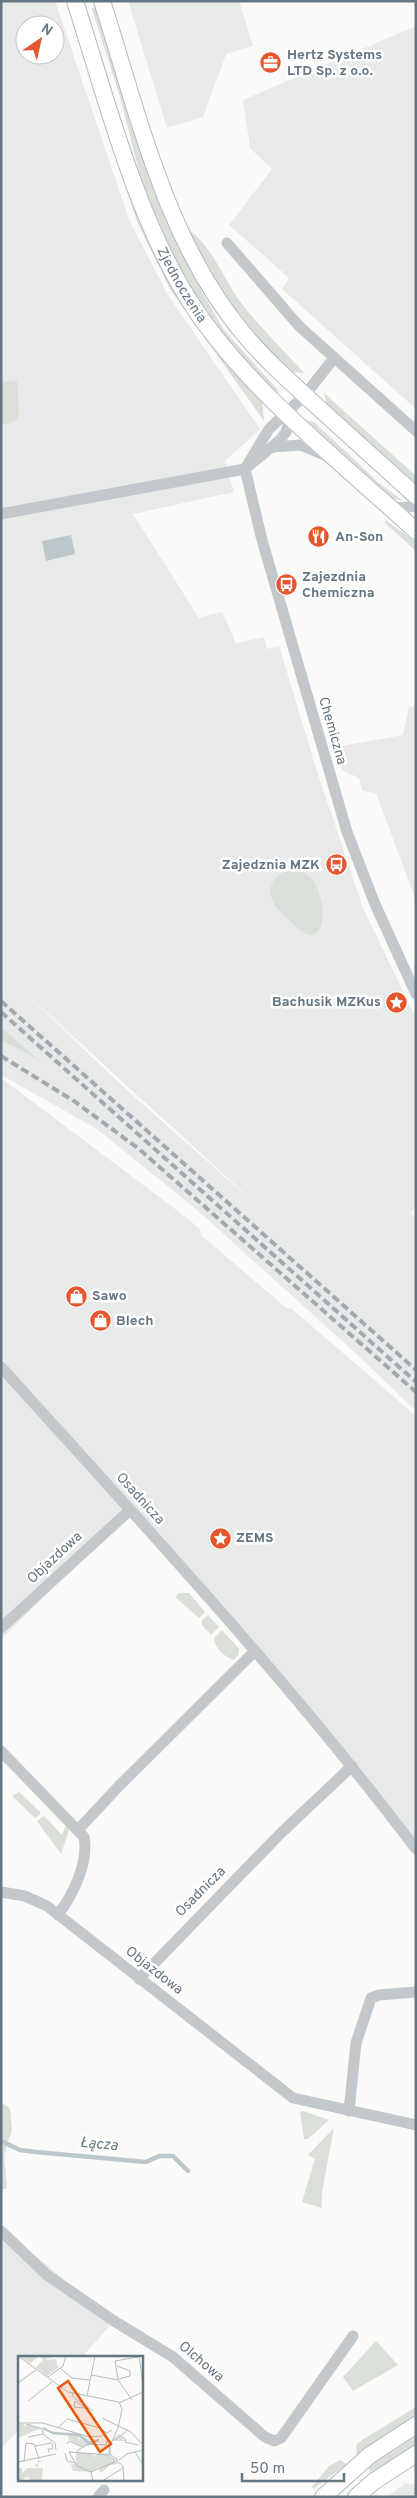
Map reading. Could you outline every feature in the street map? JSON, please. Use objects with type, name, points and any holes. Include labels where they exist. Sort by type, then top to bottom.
[{"type":"main road","name":"Zjednoczenia","points":[[75,1],[148,219],[190,302],[210,330],[255,384],[416,531]]},
{"type":"main road","name":"Zjednoczenia","points":[[102,1],[170,207],[188,247],[210,285],[242,332],[268,361],[416,496]]},
{"type":"main road","points":[[323,2497],[370,2455],[416,2425]]},
{"type":"main road","points":[[356,2497],[373,2482],[416,2454]]},
{"type":"street","points":[[227,243],[292,319],[416,431]]},
{"type":"street","points":[[1,514],[245,468],[274,447],[286,432],[289,415],[301,391],[334,358]]},
{"type":"street","points":[[245,468],[276,420],[289,415]]},
{"type":"street","points":[[274,447],[300,445],[317,450],[343,465]]},
{"type":"street","name":"Chemiczna","points":[[245,468],[260,533],[346,832],[384,926],[416,994]]},
{"type":"street","points":[[388,506],[400,508],[416,506]]},
{"type":"street","name":"Osadnicza","points":[[1,1367],[255,1651],[352,1766],[416,1849]]},
{"type":"street","name":"Objazdowa","points":[[1,1628],[130,1510]]},
{"type":"street","points":[[78,1830],[118,1787],[255,1651]]},
{"type":"street","points":[[1,1751],[84,1837],[86,1847],[83,1861],[67,1904],[58,1915]]},
{"type":"street","name":"Osadnicza","points":[[139,1979],[280,1834],[352,1766]]},
{"type":"street","name":"Objazdowa","points":[[1,1892],[36,1900],[58,1915],[293,2098],[416,2124]]},
{"type":"street","points":[[349,2111],[356,2043],[371,1998],[380,1995],[416,1992]]},
{"type":"street","name":"Olchowa","points":[[1,2231],[47,2275],[114,2321],[173,2357],[265,2437],[274,2441],[281,2438],[353,2336]]},
{"type":"shaded area","points":[[1,1],[55,1],[60,15],[15,15],[15,65],[65,65],[65,30],[130,222],[168,295],[260,429],[225,461],[234,492],[133,514],[199,618],[222,612],[236,643],[264,637],[267,649],[279,646],[316,768],[363,908],[416,1018],[416,1207],[410,1213],[416,1219],[416,1411],[349,1347],[197,1210],[97,1129],[1,1075],[1,1040],[36,1058],[1,1027]],"holes":[[[21,989],[242,1191],[129,1092]]]},
{"type":"shaded area","points":[[128,1],[239,1],[253,46],[226,54],[203,117],[167,128]]},
{"type":"shaded area","points":[[96,6],[180,248],[224,330],[277,389],[280,398],[224,337],[185,280],[167,245],[143,187],[120,97],[92,9]]},
{"type":"shaded area","points":[[416,26],[416,409],[282,289],[289,278],[229,225],[272,169],[250,148],[243,100]]},
{"type":"shaded area","points":[[103,121],[108,122],[201,330],[216,351],[262,402],[264,421],[170,289],[138,224]]},
{"type":"shaded area","points":[[187,229],[211,253],[235,295],[249,313],[304,373],[291,372],[255,336],[220,288],[193,244],[194,239],[191,239]]},
{"type":"shaded area","points":[[17,381],[19,414],[16,421],[6,425],[1,423],[1,382]]},
{"type":"shaded area","points":[[324,393],[416,476],[416,483],[410,480],[327,406]]},
{"type":"shaded area","points":[[304,420],[314,422],[379,483],[403,501],[387,497]]},
{"type":"shaded area","points":[[385,520],[416,542],[416,551],[385,523]]},
{"type":"shaded area","points":[[71,535],[75,554],[46,561],[42,541]]},
{"type":"shaded area","points":[[416,706],[416,901],[376,793],[363,791],[359,778],[342,770],[335,747],[403,735],[409,707]]},
{"type":"shaded area","points":[[295,870],[303,872],[310,877],[317,887],[323,917],[319,930],[315,934],[307,934],[294,925],[275,905],[271,896],[274,880],[283,873]]},
{"type":"shaded area","points":[[1,1027],[39,1060],[1,1040]]},
{"type":"shaded area","points":[[1,1078],[187,1218],[200,1229],[202,1236],[285,1307],[292,1309],[416,1416],[416,1850],[303,1706],[127,1513],[1,1640]]},
{"type":"shaded area","points":[[179,1593],[189,1593],[205,1612],[199,1618],[175,1597]]},
{"type":"shaded area","points":[[208,1615],[219,1627],[211,1635],[202,1625],[202,1620]]},
{"type":"shaded area","points":[[222,1630],[239,1649],[238,1655],[234,1660],[224,1655],[214,1641],[214,1638]]},
{"type":"shaded area","points":[[19,1792],[41,1813],[35,1818],[12,1796]]},
{"type":"shaded area","points":[[44,1816],[62,1835],[66,1825],[69,1830],[61,1854],[37,1821]]},
{"type":"shaded area","points":[[1,2103],[10,2108],[12,2130],[4,2155],[7,2188],[1,2190]]},
{"type":"shaded area","points":[[303,2111],[329,2120],[308,2139],[304,2139],[300,2112]]},
{"type":"shaded area","points":[[334,2128],[322,2192],[322,2208],[302,2202],[315,2159],[308,2155]]},
{"type":"shaded area","points":[[1,2227],[114,2321],[83,2356],[18,2356],[18,2430],[1,2449]]},
{"type":"shaded area","points":[[376,2341],[398,2365],[353,2391],[343,2377]]},
{"type":"shaded area","points":[[416,2407],[416,2416],[357,2456],[356,2445],[362,2440]]},
{"type":"shaded area","points":[[416,2433],[416,2445],[372,2474],[367,2467]]},
{"type":"shaded area","points":[[340,2460],[347,2464],[313,2489],[312,2487],[328,2467]]},
{"type":"shaded area","points":[[405,2483],[416,2485],[416,2497],[387,2497]]},
{"type":"waterway","name":"Łącza","points":[[1,2141],[20,2150],[146,2162],[159,2156],[173,2156],[188,2171]]},
{"type":"railway","points":[[1,1001],[416,1370]]},
{"type":"railway","points":[[1,1012],[416,1382]]},
{"type":"railway","points":[[1,1056],[74,1101],[139,1149],[416,1392]]},
{"type":"place","name":"Hertz Systems LTD Sp. z o.o.","points":[[271,63]]},
{"type":"place","name":"An-Son","points":[[319,537]]},
{"type":"place","name":"Zajezdnia Chemiczna","points":[[286,585]]},
{"type":"place","name":"Zajedznia MZK","points":[[336,865]]},
{"type":"place","name":"Bachusik MZKus","points":[[397,1002]]},
{"type":"place","name":"Sawo","points":[[76,1296]]},
{"type":"place","name":"Blech","points":[[100,1321]]},
{"type":"place","name":"ZEMS","points":[[220,1538]]}]
